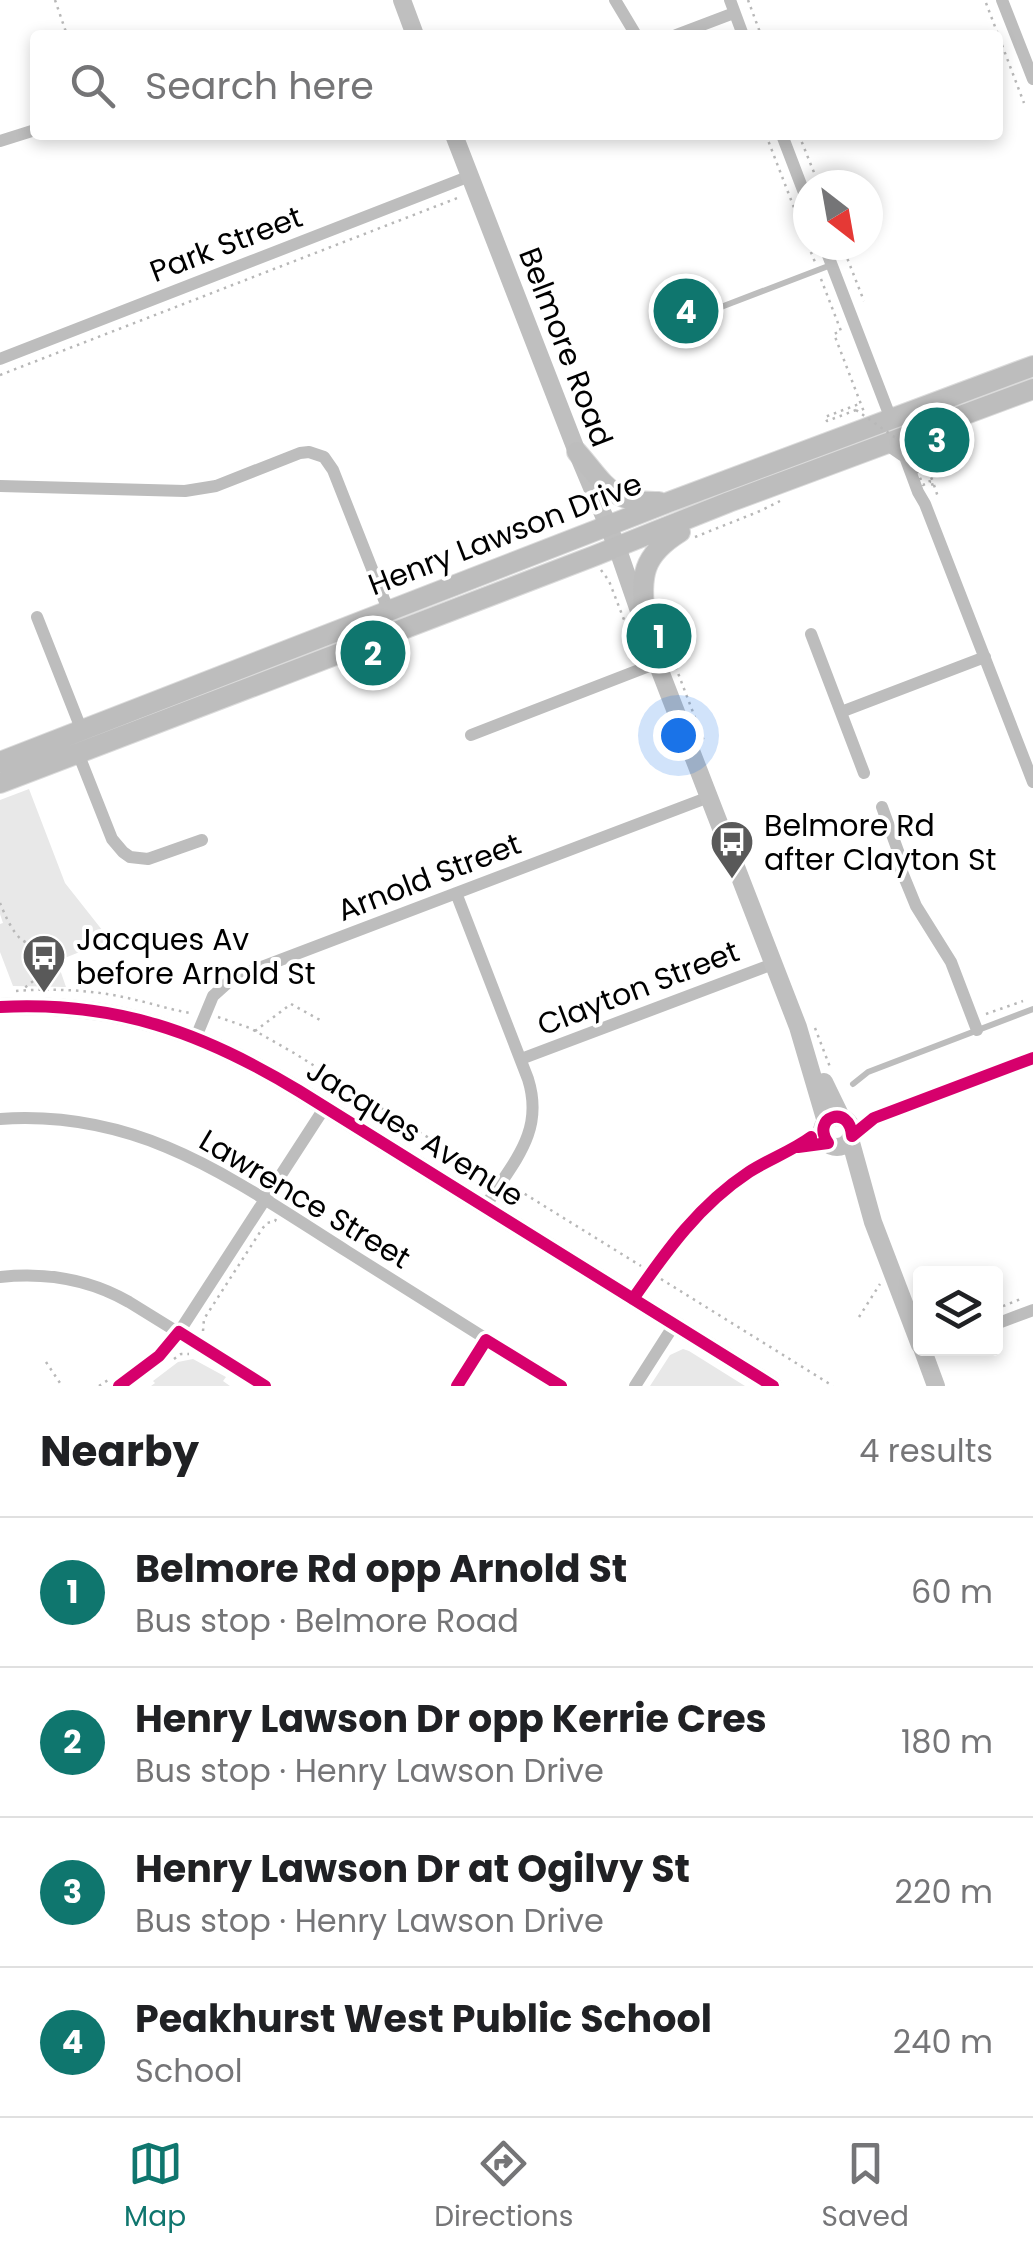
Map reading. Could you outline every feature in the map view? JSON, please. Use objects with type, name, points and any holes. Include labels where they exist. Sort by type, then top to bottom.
[{"type":"main road","points":[[402,0],[413,30]]},
{"type":"main road","name":"Belmore Road","points":[[456,140],[617,547],[645,630],[663,658],[709,797],[773,964],[804,1022],[837,1131],[913,1323]]},
{"type":"main road","name":"Henry Lawson Drive","points":[[0,762],[669,502],[1033,366]]},
{"type":"main road","name":"Henry Lawson Drive","points":[[0,783],[1033,389]]},
{"type":"main road","points":[[577,452],[603,484],[623,499],[669,502]]},
{"type":"main road","points":[[645,630],[644,576],[650,558],[661,544],[729,502]]},
{"type":"main road","name":"Jacques Avenue","points":[[3,999],[150,1022],[196,1037],[265,1070],[773,1386]]},
{"type":"main road","name":"Belmore Road","points":[[926,1356],[936,1386]]},
{"type":"street","points":[[614,0],[633,30]]},
{"type":"street","points":[[1002,0],[1033,79]]},
{"type":"street","points":[[686,30],[732,6],[741,30]]},
{"type":"street","points":[[0,140],[30,131]]},
{"type":"street","points":[[784,140],[795,170]]},
{"type":"street","name":"Park Street","points":[[0,358],[470,176]]},
{"type":"street","points":[[830,260],[891,418]]},
{"type":"street","points":[[886,444],[905,457],[926,504],[1033,782]]},
{"type":"street","points":[[0,486],[186,491],[216,486],[322,449],[389,612]]},
{"type":"street","points":[[37,617],[82,731]]},
{"type":"street","points":[[810,634],[864,774]]},
{"type":"street","points":[[471,735],[663,658]]},
{"type":"street","points":[[841,712],[985,658]]},
{"type":"street","points":[[78,752],[108,830],[123,852],[138,859],[157,857],[202,840]]},
{"type":"street","name":"Arnold Street","points":[[196,1037],[219,989],[234,978],[709,797]]},
{"type":"street","points":[[882,807],[912,898],[951,962],[977,1030]]},
{"type":"street","points":[[456,893],[532,1092],[533,1122],[526,1142],[486,1207]]},
{"type":"street","name":"Clayton Street","points":[[521,1059],[773,964]]},
{"type":"street","points":[[634,1299],[677,1237],[710,1202],[749,1172],[837,1131],[1033,1058]]},
{"type":"street","points":[[116,1381],[159,1356],[179,1332],[325,1107]]},
{"type":"street","name":"Lawrence Street","points":[[0,1118],[68,1120],[126,1131],[199,1160],[561,1386]]},
{"type":"street","points":[[0,1277],[42,1276],[82,1282],[119,1296],[265,1386]]},
{"type":"street","points":[[1003,1321],[1033,1310]]},
{"type":"street","points":[[635,1386],[674,1325]]},
{"type":"street","points":[[457,1386],[486,1340]]},
{"type":"lane","points":[[721,307],[832,265]]},
{"type":"lane","points":[[853,1084],[868,1072],[1033,1009]]},
{"type":"path","points":[[55,0],[66,30]]},
{"type":"path","points":[[748,0],[759,30]]},
{"type":"path","points":[[986,3],[996,30]]},
{"type":"path","points":[[1003,48],[1024,103]]},
{"type":"path","points":[[768,140],[793,206]]},
{"type":"path","points":[[801,140],[813,170]]},
{"type":"path","points":[[0,376],[460,197]]},
{"type":"path","points":[[814,260],[841,331],[834,334],[866,416]]},
{"type":"path","points":[[848,260],[864,301]]},
{"type":"path","points":[[860,403],[826,417],[827,420],[856,410],[920,455],[930,482],[923,485],[914,463],[919,460]]},
{"type":"path","points":[[934,484],[938,497]]},
{"type":"path","points":[[683,541],[782,500]]},
{"type":"path","points":[[663,658],[705,742]]},
{"type":"path","points":[[0,903],[19,938],[48,950],[54,960],[52,966],[22,990],[3,999]]},
{"type":"path","points":[[22,990],[103,994],[232,1021],[255,1032],[833,1386]]},
{"type":"path","points":[[986,1014],[1023,1000]]},
{"type":"path","points":[[255,1032],[291,1004],[320,1020]]},
{"type":"path","points":[[804,1022],[833,1075]]},
{"type":"path","points":[[203,1331],[207,1314],[265,1224],[274,1222],[281,1210]]},
{"type":"path","points":[[859,1316],[880,1284]]},
{"type":"path","points":[[1003,1306],[1023,1298]]},
{"type":"path","points":[[171,1361],[182,1354],[196,1356]]},
{"type":"path","points":[[46,1362],[62,1386]]},
{"type":"path","points":[[99,1386],[116,1381]]},
{"type":"shaded area","points":[[29,789],[65,883],[110,940],[57,961],[66,987],[13,986],[0,952],[0,800]]},
{"type":"shaded area","points":[[683,1349],[745,1386],[650,1386],[670,1355]]},
{"type":"shaded area","points":[[193,1359],[226,1377],[223,1381],[230,1386],[151,1386],[178,1362]]},
{"type":"cycle path","points":[[0,1007],[42,1006],[120,1015],[228,1052],[299,1091],[773,1386]]},
{"type":"cycle path","points":[[798,1147],[828,1143],[824,1126],[832,1117],[845,1120],[852,1136],[874,1118],[1033,1058]]},
{"type":"cycle path","points":[[633,1299],[671,1246],[715,1199],[749,1172],[811,1137]]},
{"type":"cycle path","points":[[119,1386],[159,1356],[179,1332],[265,1386]]},
{"type":"cycle path","points":[[457,1386],[486,1340],[561,1386]]},
{"type":"place","name":"Peakhurst West Public School","points":[[686,311]]},
{"type":"place","name":"Henry Lawson Dr at Ogilvy St","points":[[937,440]]},
{"type":"place","name":"Belmore Rd opp Arnold St","points":[[659,636]]},
{"type":"place","name":"Henry Lawson Dr opp Kerrie Cres","points":[[373,653]]},
{"type":"place","name":"Belmore Rd after Clayton St","points":[[732,880]]},
{"type":"place","name":"Jacques Av before Arnold St","points":[[44,994]]}]
